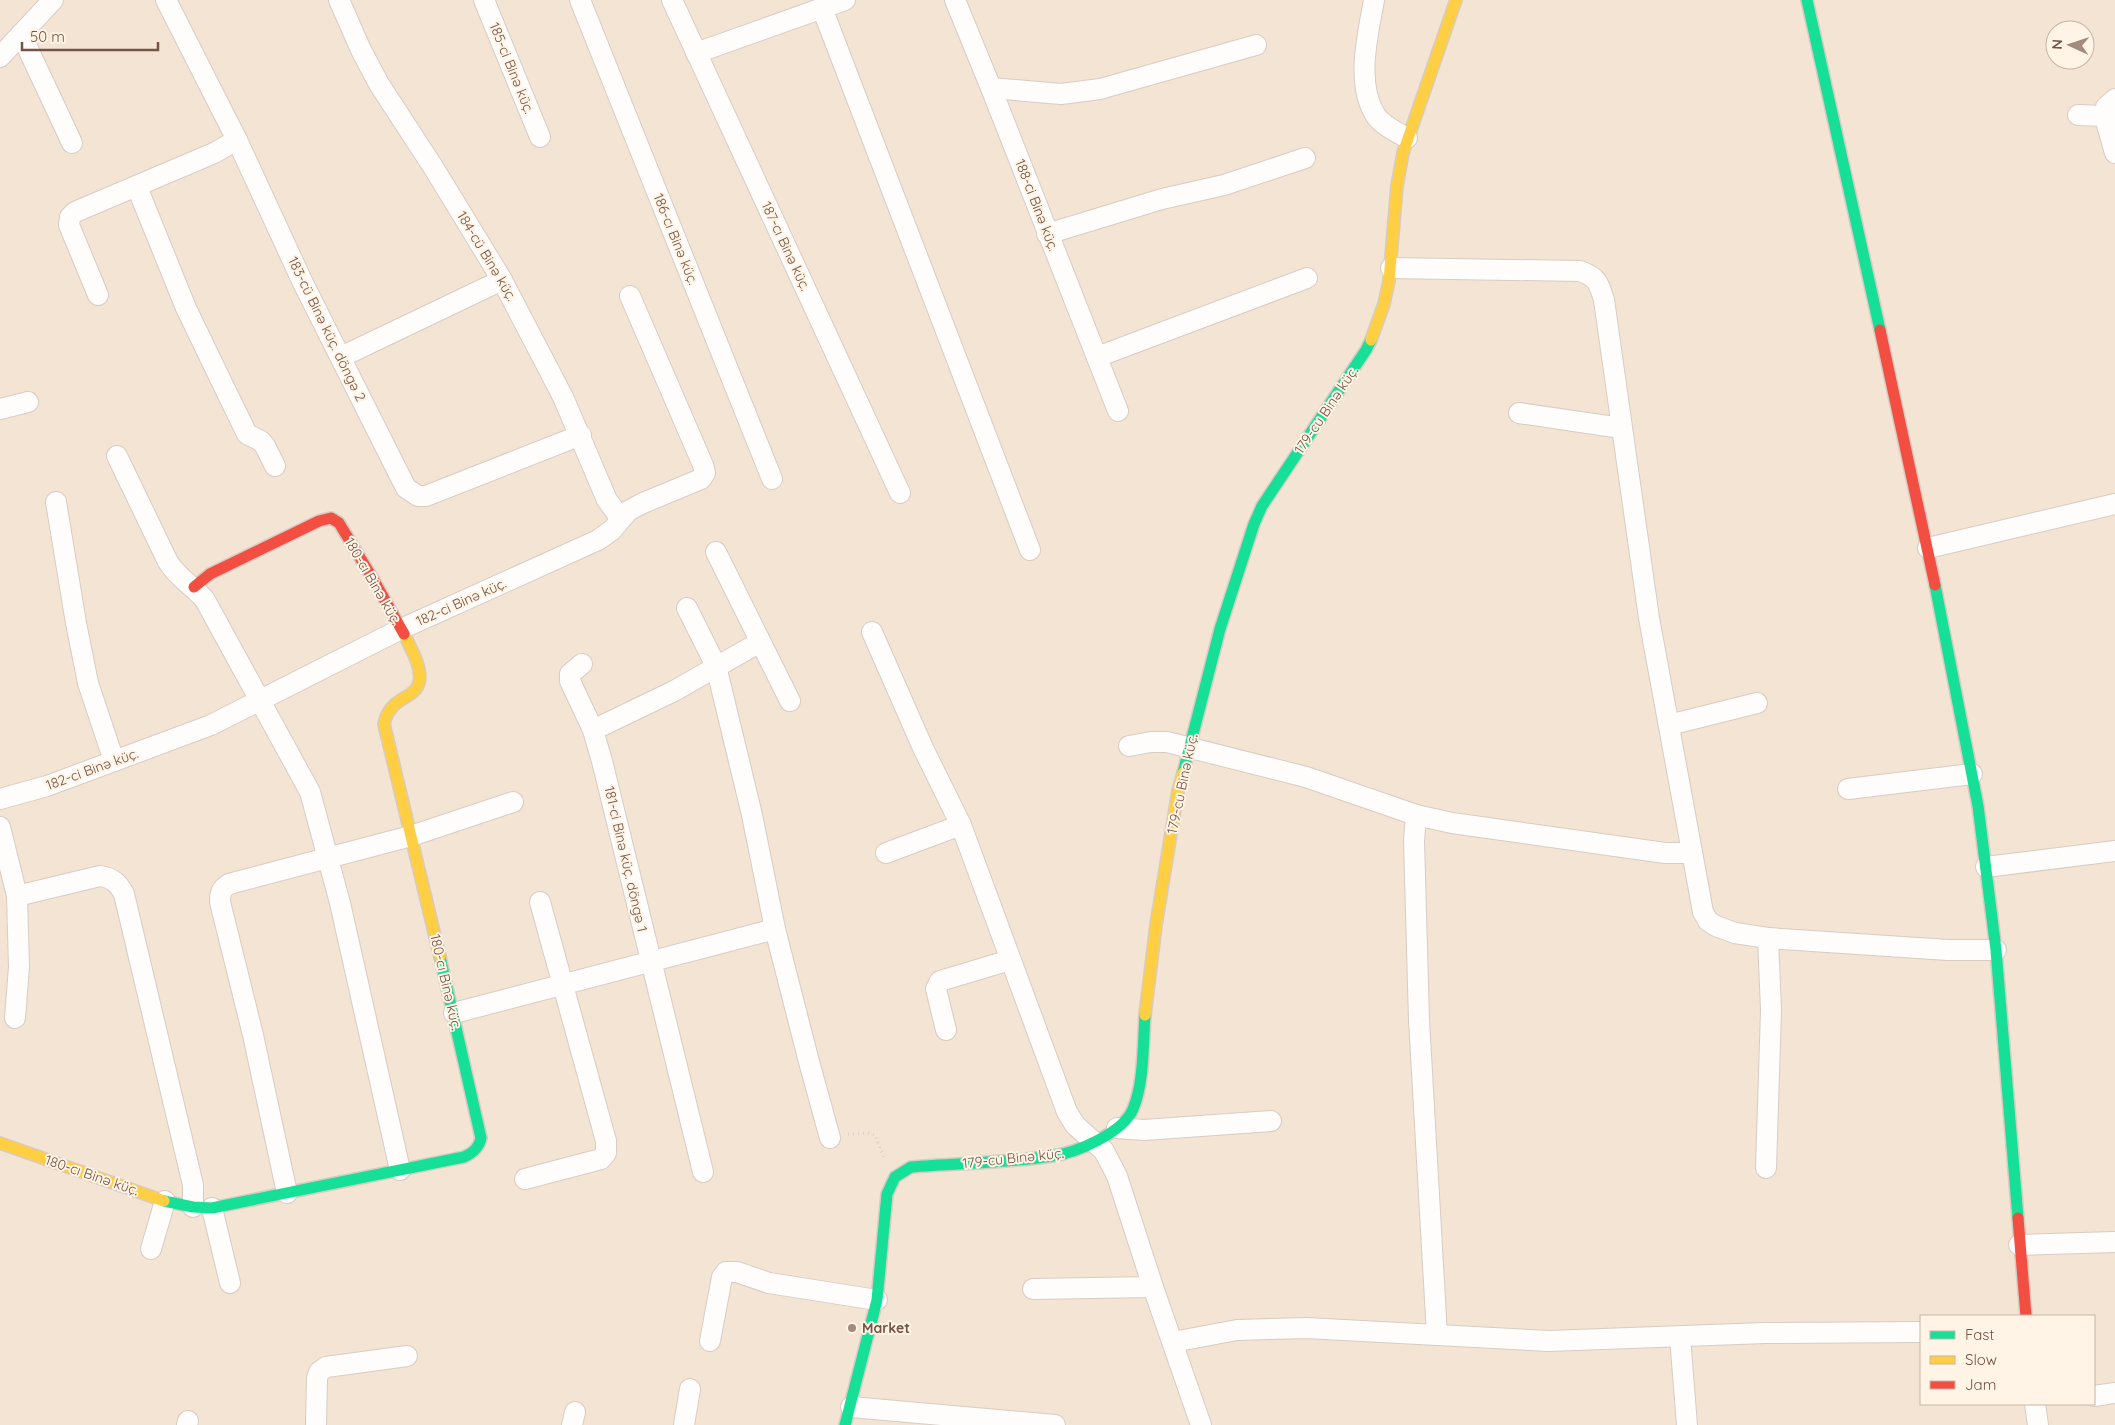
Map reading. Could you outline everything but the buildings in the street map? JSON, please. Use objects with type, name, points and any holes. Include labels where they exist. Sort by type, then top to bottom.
[{"type":"street","points":[[0,57],[53,0]]},
{"type":"street","name":"183-cü Binə küç. döngə 2","points":[[166,0],[237,140],[303,283],[406,488],[418,496],[426,496],[581,435]]},
{"type":"street","name":"184-cü Binə küç.","points":[[339,0],[378,84],[435,170],[502,280],[563,397],[581,435],[607,500],[621,519]]},
{"type":"street","name":"185-ci Binə küç.","points":[[484,0],[540,137]]},
{"type":"street","name":"186-cı Binə küç.","points":[[580,0],[772,479]]},
{"type":"street","name":"187-cı Binə küç.","points":[[672,0],[900,493]]},
{"type":"street","points":[[696,53],[846,0]]},
{"type":"street","name":"188-ci Binə küç.","points":[[954,0],[991,88],[1118,411]]},
{"type":"street","points":[[1374,0],[1365,54],[1365,75],[1369,100],[1375,115],[1382,123],[1407,138]]},
{"type":"street","name":"179-cu Binə küç.","points":[[900,1171],[911,1167],[1054,1156],[1094,1144],[1117,1128],[1133,1110],[1139,1087],[1147,992],[1156,925],[1178,791],[1220,629],[1254,524],[1262,506],[1366,350],[1383,312],[1392,268],[1397,190],[1407,138],[1456,0]]},
{"type":"street","points":[[1807,0],[1928,548],[1972,774],[1996,950],[2026,1315]]},
{"type":"street","points":[[822,8],[1030,550]]},
{"type":"street","points":[[21,34],[72,143]]},
{"type":"street","points":[[991,88],[1042,94],[1092,91],[1256,45]]},
{"type":"street","points":[[2078,114],[2110,107],[2115,153]]},
{"type":"street","points":[[98,294],[69,225],[70,217],[75,212],[214,153],[237,140]]},
{"type":"street","points":[[1048,234],[1145,203],[1224,184],[1305,158]]},
{"type":"street","points":[[137,187],[186,308],[226,392],[247,434],[261,441],[266,446],[275,466]]},
{"type":"street","points":[[1392,268],[1580,271],[1592,275],[1600,286],[1604,300],[1649,618],[1703,912],[1708,921],[1734,933],[1768,938],[1948,950],[1996,950]]},
{"type":"street","points":[[1097,357],[1308,278]]},
{"type":"street","points":[[341,357],[502,280]]},
{"type":"street","name":"182-ci Binə küç.","points":[[0,799],[47,786],[211,725],[401,629],[598,540],[612,530],[628,511],[642,502],[701,479],[705,474],[630,296]]},
{"type":"street","points":[[0,409],[28,402]]},
{"type":"street","points":[[1518,413],[1621,428]]},
{"type":"street","points":[[117,456],[168,562],[176,574],[194,588],[205,600],[310,792],[328,859],[400,1170]]},
{"type":"street","points":[[56,502],[88,683],[114,761]]},
{"type":"street","points":[[1928,548],[2115,504]]},
{"type":"street","name":"180-cı Binə küç.","points":[[0,1144],[165,1201],[203,1208],[464,1157],[479,1147],[481,1138],[454,1014],[384,724],[388,708],[416,689],[419,681],[418,664],[401,629],[340,523],[331,518],[210,574],[194,588]]},
{"type":"street","points":[[716,552],[790,701]]},
{"type":"street","points":[[687,608],[716,666],[752,815],[775,928],[830,1138]]},
{"type":"street","points":[[872,632],[919,740],[961,825],[1067,1112],[1075,1125],[1104,1151],[1117,1176],[1201,1425]]},
{"type":"street","points":[[593,730],[674,691],[760,642]]},
{"type":"street","name":"181-ci Binə küç. döngə 1","points":[[582,664],[570,674],[570,682],[593,730],[602,761],[703,1172]]},
{"type":"street","points":[[1669,725],[1758,703]]},
{"type":"street","points":[[1129,746],[1167,742],[1306,777],[1416,815],[1452,823],[1666,853],[1692,853]]},
{"type":"street","points":[[1848,789],[1972,774]]},
{"type":"street","points":[[287,1193],[273,1121],[220,902],[220,894],[223,888],[229,884],[411,836],[513,802]]},
{"type":"street","points":[[1416,815],[1414,841],[1419,1020],[1437,1335]]},
{"type":"street","points":[[886,853],[961,825]]},
{"type":"street","points":[[0,827],[17,896],[19,967],[15,1018]]},
{"type":"street","points":[[1986,867],[2115,851]]},
{"type":"street","points":[[17,896],[100,876],[110,878],[119,885],[124,894],[193,1185],[230,1283]]},
{"type":"street","points":[[525,1179],[600,1159],[606,1154],[606,1142],[540,902]]},
{"type":"street","points":[[454,1014],[775,928]]},
{"type":"street","points":[[1766,1168],[1771,1010],[1768,938]]},
{"type":"street","points":[[946,1030],[936,990],[940,981],[1010,960]]},
{"type":"street","points":[[1117,1128],[1144,1130],[1272,1121]]},
{"type":"street","points":[[900,1171],[891,1181],[887,1194],[877,1300],[848,1416],[1054,1425]]},
{"type":"street","points":[[151,1249],[165,1201]]},
{"type":"street","points":[[2019,1245],[2115,1242]]},
{"type":"street","points":[[710,1341],[722,1277],[726,1272],[737,1272],[769,1283],[877,1300]]},
{"type":"street","points":[[1033,1289],[1153,1287]]},
{"type":"street","points":[[1173,1342],[1237,1330],[1306,1328],[1549,1340],[1765,1333],[1920,1332]]},
{"type":"street","points":[[1680,1337],[1687,1425]]},
{"type":"street","points":[[316,1425],[317,1378],[319,1372],[326,1367],[408,1356]]},
{"type":"street","points":[[684,1425],[690,1389]]},
{"type":"street","points":[[2095,1396],[2115,1393]]},
{"type":"path","points":[[830,1138],[854,1133],[868,1133],[875,1136],[885,1159],[900,1171]]},
{"type":"shaded area","points":[[0,0],[2115,0],[2115,1425],[0,1425]]},
{"type":"traffic: fast","points":[[1807,0],[1880,330]]},
{"type":"traffic: fast","points":[[1183,773],[1220,629],[1254,524],[1262,506],[1371,340]]},
{"type":"traffic: fast","points":[[1935,585],[1978,806],[1996,950],[2018,1218]]},
{"type":"traffic: fast","points":[[164,1201],[193,1207],[212,1208],[464,1157],[473,1152],[479,1145],[481,1138],[440,957]]},
{"type":"traffic: fast","points":[[845,1425],[877,1300],[887,1194],[895,1177],[911,1167],[1017,1160],[1062,1154],[1086,1146],[1109,1134],[1128,1118],[1137,1099],[1142,1063],[1145,1015]]},
{"type":"traffic: slow","points":[[1371,340],[1384,304],[1389,281],[1397,186],[1403,153],[1456,0]]},
{"type":"traffic: slow","points":[[404,634],[418,664],[419,683],[412,693],[391,708],[384,724],[440,957]]},
{"type":"traffic: slow","points":[[1145,1015],[1156,925],[1178,791],[1183,773]]},
{"type":"traffic: slow","points":[[0,1143],[164,1201]]},
{"type":"traffic: jam","points":[[1880,330],[1935,585]]},
{"type":"traffic: jam","points":[[194,587],[210,574],[319,521],[331,518],[339,523],[404,634]]},
{"type":"traffic: jam","points":[[2018,1218],[2026,1315]]},
{"type":"place","name":"Market","points":[[852,1328]]}]
